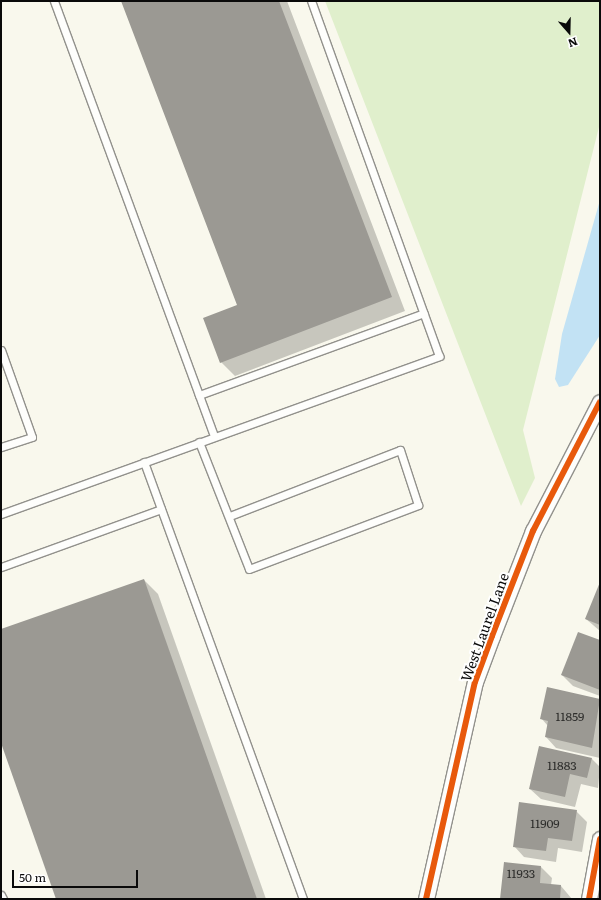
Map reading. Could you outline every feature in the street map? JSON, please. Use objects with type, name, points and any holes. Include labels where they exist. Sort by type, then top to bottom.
[{"type":"street","name":"West Laurel Lane","points":[[426,899],[476,682],[487,649],[533,531],[600,402]]},
{"type":"street","points":[[589,899],[600,839]]},
{"type":"lane","points":[[54,1],[214,437]]},
{"type":"lane","points":[[1,514],[439,356],[311,1]]},
{"type":"lane","points":[[199,395],[424,313]]},
{"type":"lane","points":[[1,350],[32,436],[1,447]]},
{"type":"lane","points":[[199,442],[230,516],[249,569],[418,505],[400,450],[230,516]]},
{"type":"lane","points":[[144,462],[303,899]]},
{"type":"lane","points":[[1,567],[161,508]]},
{"type":"lane","points":[[1,895],[2,899]]},
{"type":"green space","points":[[325,1],[600,1],[600,123],[523,430],[535,478],[521,506]]},
{"type":"water","points":[[600,200],[600,335],[568,385],[559,387],[555,379],[562,334]]},
{"type":"building","points":[[121,1],[279,1],[392,297],[220,363],[203,318],[237,305]]},
{"type":"building","points":[[144,579],[257,899],[56,899],[1,743],[1,629]]},
{"type":"building","points":[[600,582],[600,625],[585,619]]},
{"type":"building","points":[[578,632],[600,640],[600,690],[561,675]]},
{"type":"building","points":[[547,687],[600,699],[592,748],[545,737],[548,721],[540,719]]},
{"type":"building","points":[[539,746],[592,758],[587,778],[570,774],[565,797],[529,789]]},
{"type":"building","points":[[519,802],[577,810],[572,841],[548,838],[546,851],[513,847]]},
{"type":"building","points":[[504,862],[541,866],[540,883],[561,885],[560,899],[500,899]]},
{"type":"cycle path","points":[[426,899],[475,682],[533,531],[600,402]]},
{"type":"cycle path","points":[[589,899],[600,839]]}]
